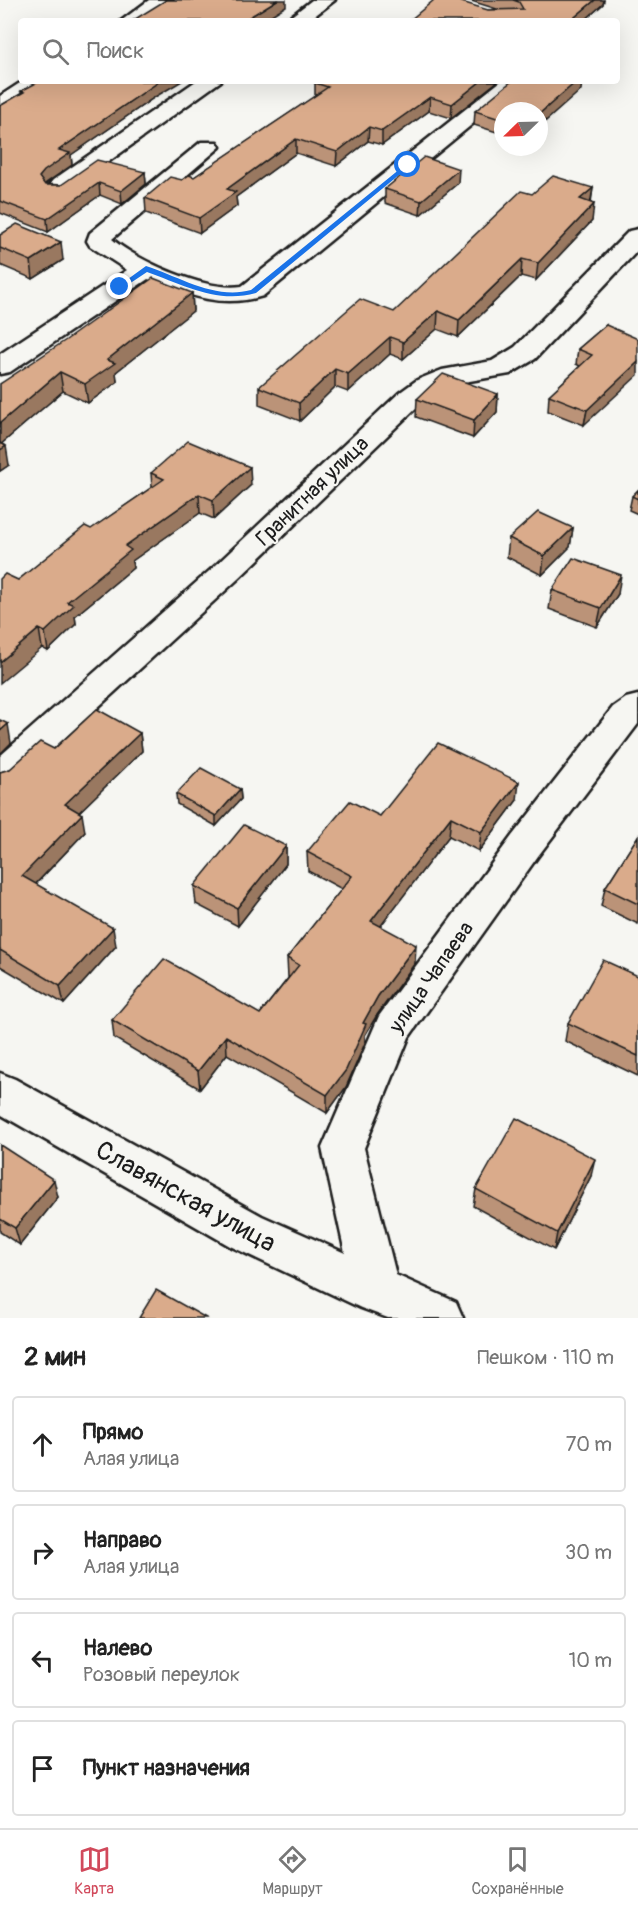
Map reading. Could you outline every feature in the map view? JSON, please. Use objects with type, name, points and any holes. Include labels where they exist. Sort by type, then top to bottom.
[{"type":"street","points":[[136,18],[163,0]]},
{"type":"street","points":[[299,18],[325,0]]},
{"type":"street","points":[[0,106],[33,84]]},
{"type":"street","points":[[55,190],[206,84]]},
{"type":"street","points":[[209,147],[102,233],[99,241],[106,249],[146,269],[218,295],[237,296],[254,291],[510,84]]},
{"type":"street","name":"Гранитная улица","points":[[0,777],[227,572],[409,399],[435,383],[452,376],[500,368],[525,353],[638,236]]},
{"type":"street","points":[[0,366],[146,269]]},
{"type":"street","name":"улица Чапаева","points":[[376,1292],[343,1148],[393,1028],[525,846],[625,716],[638,707]]},
{"type":"street","name":"Славянская улица","points":[[0,1092],[246,1232],[376,1292],[440,1318]]},
{"type":"building","points":[[166,0],[277,0],[248,18],[137,18]]},
{"type":"building","points":[[434,0],[455,0],[488,10],[523,9],[519,2],[513,0],[595,0],[574,18],[413,18]]},
{"type":"building","points":[[34,84],[156,84],[59,150],[70,153],[39,177],[45,185],[61,185],[97,160],[145,172],[121,191],[99,183],[47,219],[0,201],[0,106],[24,92],[21,91]]},
{"type":"building","points":[[318,84],[477,84],[452,104],[430,97],[382,131],[369,127],[337,152],[296,139],[227,189],[236,192],[199,218],[145,198],[170,177],[182,180],[189,175],[194,177],[328,87]]},
{"type":"building","points":[[508,84],[574,84],[548,106],[548,102],[494,102],[494,117],[475,111]]},
{"type":"building","points":[[424,157],[459,169],[421,201],[385,189]]},
{"type":"building","points":[[553,176],[593,188],[580,199],[594,204],[538,263],[522,259],[459,320],[438,311],[403,342],[390,337],[348,374],[335,369],[299,403],[259,387],[360,299],[394,312],[521,191],[532,194]]},
{"type":"building","points":[[17,224],[61,242],[31,261],[0,248],[0,235]]},
{"type":"building","points":[[153,278],[192,293],[107,360],[115,363],[85,384],[60,372],[0,423],[0,384]]},
{"type":"building","points":[[606,325],[638,339],[638,362],[587,410],[549,395],[592,355],[578,349]]},
{"type":"building","points":[[443,374],[498,394],[474,420],[417,399]]},
{"type":"building","points":[[188,441],[250,467],[213,500],[199,494],[125,546],[131,550],[67,602],[74,605],[45,632],[39,629],[0,662],[0,579],[5,574],[18,580],[85,526],[91,529],[164,479],[151,473]]},
{"type":"building","points":[[638,490],[638,499],[632,496]]},
{"type":"building","points":[[538,512],[573,528],[544,556],[509,538]]},
{"type":"building","points":[[573,558],[621,575],[601,608],[552,590]]},
{"type":"building","points":[[97,709],[140,733],[65,804],[82,814],[22,876],[113,928],[60,986],[0,950],[0,772],[10,769],[40,742],[54,749]]},
{"type":"building","points":[[0,720],[8,724],[0,731]]},
{"type":"building","points":[[438,743],[519,782],[481,832],[451,817],[371,921],[416,945],[378,996],[363,1023],[366,1024],[346,1070],[327,1095],[226,1036],[198,1071],[112,1020],[164,959],[260,1014],[299,965],[287,958],[352,876],[307,852],[350,801],[380,816]]},
{"type":"building","points":[[201,768],[240,789],[216,816],[176,794]]},
{"type":"building","points":[[244,825],[286,846],[237,908],[194,886]]},
{"type":"building","points":[[638,836],[638,904],[605,888]]},
{"type":"building","points":[[603,960],[638,976],[638,1056],[568,1023]]},
{"type":"building","points":[[516,1118],[595,1159],[557,1233],[476,1189]]},
{"type":"building","points":[[0,1145],[54,1180],[15,1228],[0,1219]]},
{"type":"building","points":[[156,1290],[206,1318],[139,1318]]},
{"type":"route","points":[[120,287],[146,269],[218,295],[237,296],[254,291],[408,165]]}]
